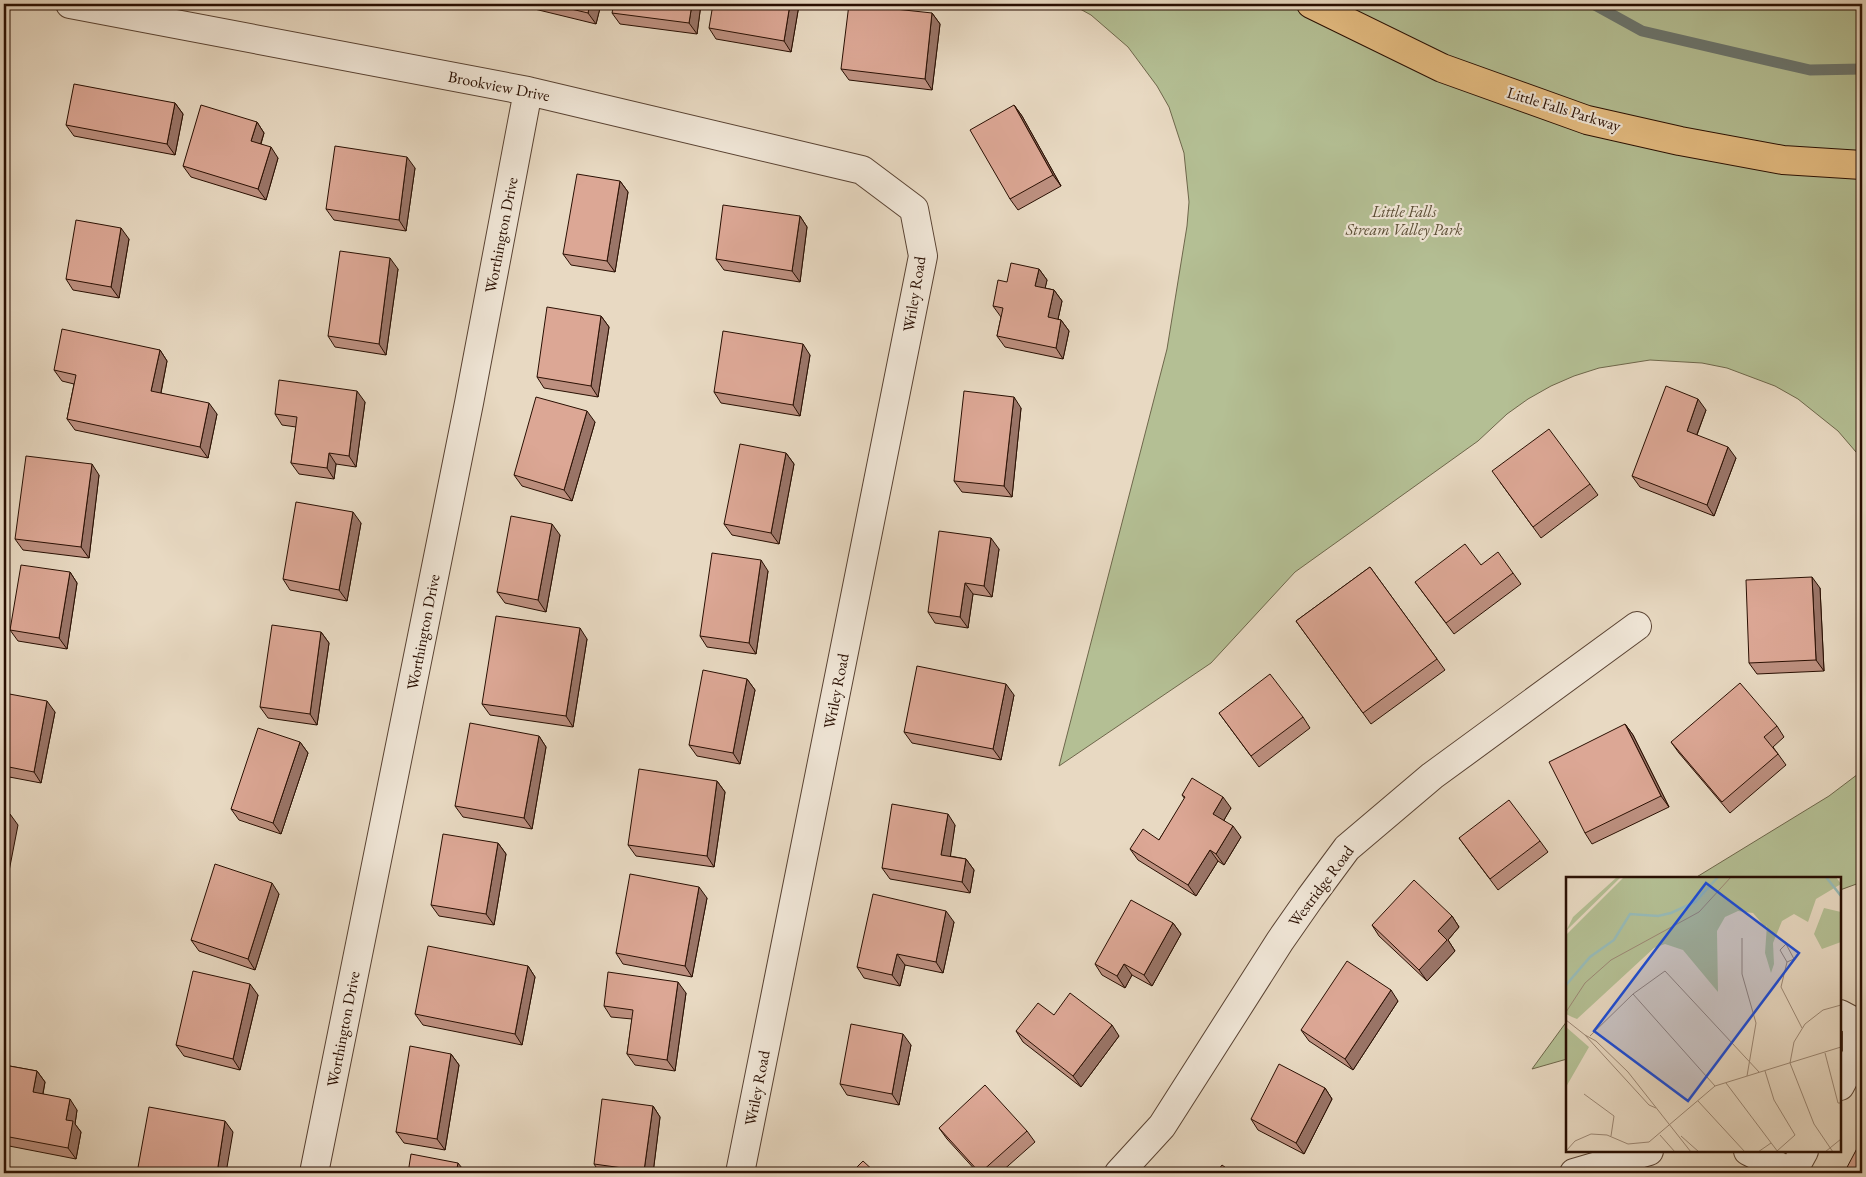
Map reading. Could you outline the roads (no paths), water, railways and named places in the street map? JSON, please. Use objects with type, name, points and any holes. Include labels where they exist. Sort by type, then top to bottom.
[{"type":"main road","name":"Little Falls Parkway","points":[[1311,4],[1442,68],[1587,120],[1680,141],[1783,160],[1862,165]]},
{"type":"street","name":"Brookview Drive","points":[[70,4],[528,91],[862,170],[914,209]]},
{"type":"street","name":"Worthington Drive","points":[[314,1173],[471,393],[528,91]]},
{"type":"street","name":"Wriley Road","points":[[740,1173],[923,256],[914,209]]},
{"type":"street","name":"Westridge Road","points":[[1119,1173],[1162,1126],[1280,941],[1347,848],[1432,776],[1637,626]]},
{"type":"street","points":[[1841,1015],[1857,1023],[1857,1054],[1841,1084]]},
{"type":"street","points":[[1574,1173],[1646,1152]]},
{"type":"street","points":[[1750,1152],[1792,1173],[1803,1152]]},
{"type":"waterway","points":[[1593,4],[1642,31],[1810,70],[1862,69]]},
{"type":"park label","name":"Little Falls Stream Valley Park","points":[[1404,220]]}]
